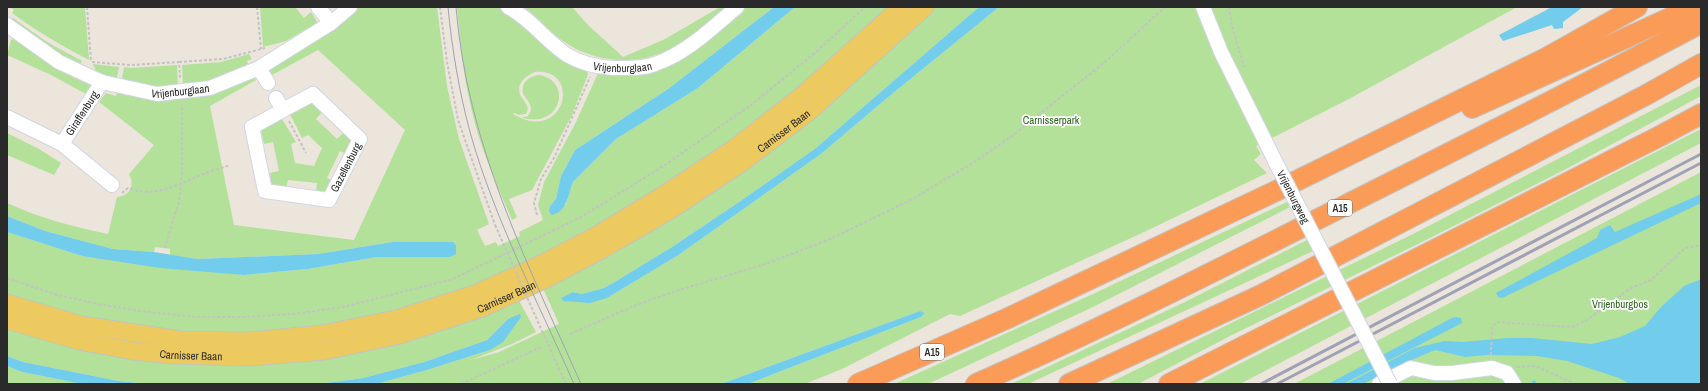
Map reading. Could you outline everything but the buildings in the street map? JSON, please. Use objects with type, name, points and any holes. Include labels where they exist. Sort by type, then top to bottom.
[{"type":"highway","name":"A15","points":[[858,384],[1006,319],[1278,190],[1546,58],[1637,7]]},
{"type":"highway","name":"A15","points":[[1278,190],[1482,104],[1694,7]]},
{"type":"highway","name":"A15","points":[[976,384],[1059,347],[1277,240],[1590,82],[1701,23]]},
{"type":"highway","points":[[1069,384],[1261,295],[1639,99],[1701,64]]},
{"type":"highway","points":[[1169,384],[1701,114]]},
{"type":"main road","name":"Carnisser Baan","points":[[7,303],[82,325],[181,340],[248,341],[322,334],[396,319],[477,293],[539,265],[597,235],[660,197],[733,149],[800,97],[901,7]]},
{"type":"main road","name":"Carnisser Baan","points":[[7,320],[79,340],[133,351],[173,355],[248,357],[324,351],[392,337],[482,308],[546,279],[603,250],[669,211],[743,162],[810,111],[925,7]]},
{"type":"street","points":[[318,7],[331,23]]},
{"type":"street","name":"Vrijenburglaan","points":[[8,31],[59,62],[102,82],[157,94],[210,88],[259,68],[331,23],[350,7]]},
{"type":"street","name":"Vrijenburglaan","points":[[508,7],[534,26],[566,54],[594,67],[628,68],[654,65],[681,53],[737,7]]},
{"type":"street","name":"Vrijenburgweg","points":[[1202,7],[1221,52],[1276,163],[1390,384]]},
{"type":"street","points":[[259,68],[268,83]]},
{"type":"street","name":"Giraffenburg","points":[[62,144],[102,82]]},
{"type":"street","name":"Gazellenburg","points":[[313,94],[360,140],[329,200],[265,191],[252,127],[280,104],[313,94]]},
{"type":"street","name":"Giraffenburg","points":[[7,117],[62,144],[112,184]]},
{"type":"street","points":[[1379,384],[1411,368],[1434,373],[1452,373],[1492,362],[1507,373],[1514,384]]},
{"type":"path","points":[[87,7],[91,62]]},
{"type":"path","points":[[257,7],[261,49]]},
{"type":"path","points":[[440,7],[447,62],[458,120],[495,225],[566,384]]},
{"type":"path","points":[[7,278],[58,295],[98,304],[140,311],[194,317],[237,317],[294,314],[343,307],[453,279],[583,216],[665,165],[751,104],[815,53],[865,7]]},
{"type":"path","points":[[570,334],[634,306],[673,292],[768,263],[828,240],[911,200],[980,159],[1016,133],[1106,61],[1165,7]]},
{"type":"path","points":[[179,62],[223,59],[268,48]]},
{"type":"path","points":[[537,215],[534,204],[540,179],[554,158],[594,67]]},
{"type":"path","points":[[280,104],[306,153]]},
{"type":"path","points":[[112,184],[110,192],[117,194],[124,193],[128,188],[136,192],[162,190],[172,188],[207,172],[230,165]]},
{"type":"path","points":[[1576,384],[1535,366],[1492,362],[1492,327],[1497,322],[1572,327],[1584,322],[1631,288],[1651,280],[1685,248],[1701,245]]},
{"type":"path","points":[[461,384],[541,347]]},
{"type":"green space","points":[[10,7],[85,7],[89,60],[30,26],[12,13],[14,10]]},
{"type":"green space","points":[[260,7],[295,7],[304,18],[311,12],[317,22],[286,41],[263,47]]},
{"type":"green space","points":[[358,7],[437,7],[447,86],[459,139],[489,224],[477,230],[485,246],[496,242],[498,246],[520,236],[519,232],[543,220],[538,205],[544,182],[576,122],[598,73],[637,74],[730,21],[746,7],[774,7],[668,89],[575,150],[561,176],[556,199],[550,206],[566,205],[573,182],[616,139],[698,88],[795,7],[892,7],[836,59],[759,121],[647,198],[552,250],[480,284],[364,321],[260,335],[131,329],[7,299],[7,232],[82,256],[244,275],[308,269],[377,257],[450,257],[456,245],[453,242],[392,242],[318,254],[197,259],[170,255],[170,249],[155,247],[154,252],[113,249],[45,231],[7,216],[7,203],[57,222],[108,234],[117,197],[125,195],[128,192],[131,186],[131,178],[129,174],[154,145],[99,102],[106,93],[116,96],[117,92],[134,95],[253,76],[256,80],[210,106],[234,225],[354,240],[405,130],[318,50],[272,75],[269,69]]},
{"type":"green space","points":[[457,7],[501,8],[521,20],[586,69],[588,74],[571,117],[532,190],[509,199],[517,217],[512,220],[488,164],[474,122],[464,70]],"holes":[[[535,72],[550,74],[559,81],[563,92],[562,103],[555,113],[545,120],[531,121],[513,114],[526,114],[528,108],[519,90],[523,80],[528,75]]]},
{"type":"green space","points":[[524,7],[572,7],[588,25],[623,57],[665,39],[720,7],[725,7],[697,31],[666,51],[641,59],[615,60],[589,54],[566,43]]},
{"type":"green space","name":"Carnisserpark","points":[[927,7],[979,7],[816,148],[742,200],[672,247],[604,288],[582,294],[573,292],[561,299],[563,301],[607,298],[677,256],[821,154],[999,7],[1517,7],[1347,100],[1256,146],[1261,154],[1254,160],[1267,173],[1142,233],[960,316],[950,314],[842,369],[805,384],[748,384],[921,317],[925,313],[920,311],[721,384],[376,384],[490,350],[508,319],[487,340],[424,362],[363,378],[319,384],[147,384],[119,381],[23,362],[7,356],[7,325],[63,342],[286,358],[516,295],[536,332],[512,344],[471,360],[499,352],[559,324],[541,284],[717,181]]},
{"type":"green space","points":[[13,18],[47,42],[82,61],[79,66],[68,62],[10,21]]},
{"type":"green space","points":[[14,39],[93,85],[88,95],[51,75],[7,55],[11,40]]},
{"type":"green space","points":[[249,54],[252,59],[247,61],[249,66],[219,80],[183,88],[182,65],[221,62]]},
{"type":"green space","points":[[93,64],[119,67],[116,82],[98,76]]},
{"type":"green space","points":[[177,65],[178,88],[163,89],[122,78],[124,67],[131,68]]},
{"type":"green space","points":[[540,75],[548,78],[554,83],[558,90],[558,104],[548,116],[540,119],[521,118],[528,116],[531,110],[529,102],[523,94],[523,86],[529,78]]},
{"type":"green space","points":[[1701,85],[1701,96],[1566,169],[1418,244],[1232,335],[1138,384],[1107,384],[1413,234]]},
{"type":"green space","points":[[311,102],[322,112],[316,119],[337,139],[344,132],[354,142],[348,155],[340,151],[327,178],[336,182],[330,194],[316,192],[317,183],[288,180],[286,189],[272,187],[270,173],[279,171],[273,142],[264,144],[261,130],[282,119],[296,142],[291,144],[295,163],[314,166],[322,148],[308,135],[302,138],[290,114]]},
{"type":"green space","points":[[1701,129],[1701,143],[1240,384],[1200,384]]},
{"type":"green space","points":[[7,133],[39,149],[61,163],[54,175],[7,155]]},
{"type":"green space","name":"Vrijenburgbos","points":[[1701,172],[1701,384],[1294,384]]},
{"type":"green space","points":[[1287,202],[1290,207],[1093,307],[928,384],[894,384],[1093,294]]},
{"type":"green space","points":[[1307,240],[1313,251],[1028,384],[1011,384],[1185,302]]},
{"type":"green space","points":[[7,366],[22,372],[82,384],[7,384]]},
{"type":"water","points":[[774,7],[795,7],[698,88],[616,139],[573,182],[567,202],[561,210],[552,215],[549,212],[550,206],[556,199],[561,176],[575,150],[668,89]]},
{"type":"water","points":[[979,7],[999,7],[821,154],[677,256],[607,298],[590,303],[563,301],[561,298],[573,292],[582,294],[604,288],[613,283],[672,247],[816,148]]},
{"type":"water","points":[[1552,7],[1583,7],[1563,22],[1563,28],[1554,29],[1552,25],[1503,41],[1499,35]]},
{"type":"water","points":[[1701,194],[1701,203],[1502,298],[1498,297],[1496,293],[1597,238],[1600,230],[1610,225],[1615,232]]},
{"type":"water","points":[[7,216],[45,231],[113,249],[154,252],[197,259],[318,254],[392,242],[453,242],[456,245],[456,254],[450,257],[377,257],[308,269],[244,275],[160,268],[82,256],[7,232]]},
{"type":"water","points":[[1701,279],[1701,384],[1630,384],[1619,378],[1567,361],[1537,356],[1486,355],[1465,357],[1435,350],[1402,364],[1363,384],[1346,384],[1415,348],[1445,341],[1462,342],[1508,338],[1532,338],[1592,344],[1620,337],[1645,326],[1661,307],[1684,286]]},
{"type":"water","points":[[920,311],[925,313],[921,317],[748,384],[721,384]]},
{"type":"water","points":[[520,314],[521,317],[503,342],[490,350],[376,384],[319,384],[363,378],[424,362],[487,340],[508,319]]},
{"type":"water","points":[[1452,318],[1461,318],[1462,323],[1343,384],[1328,384]]},
{"type":"water","points":[[7,356],[23,362],[119,381],[147,384],[82,384],[22,372],[7,366]]},
{"type":"tram line","points":[[448,7],[459,86],[470,132],[480,164],[504,228],[574,384]]},
{"type":"tram line","points":[[456,7],[462,57],[472,106],[486,154],[520,246],[581,384]]},
{"type":"railway","points":[[1261,384],[1701,154]]},
{"type":"railway","points":[[1277,384],[1701,163]]}]
